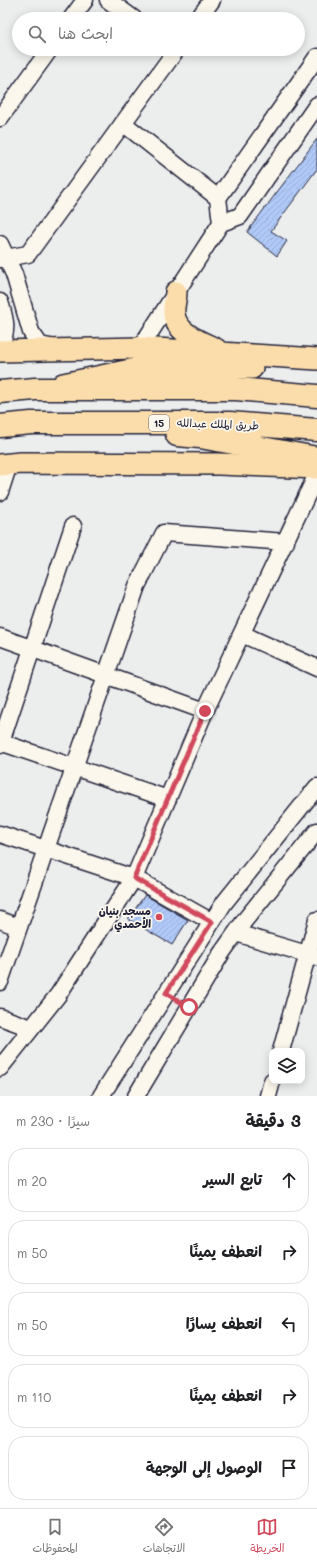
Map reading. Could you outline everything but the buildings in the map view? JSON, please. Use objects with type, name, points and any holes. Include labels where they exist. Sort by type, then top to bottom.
[{"type":"highway","points":[[0,392],[35,390],[236,389],[317,396]]},
{"type":"highway","points":[[30,423],[200,437],[317,458]]},
{"type":"highway","name":"طريق الملك عبدالله","points":[[0,426],[30,423],[230,423],[317,430]]},
{"type":"main road","points":[[176,292],[174,314],[179,327],[198,341],[226,353]]},
{"type":"main road","points":[[0,350],[140,348],[317,359]]},
{"type":"main road","points":[[35,390],[140,368],[317,369]]},
{"type":"main road","points":[[4,464],[219,464],[317,468]]},
{"type":"street","points":[[76,12],[85,0]]},
{"type":"street","points":[[108,0],[124,12]]},
{"type":"street","points":[[203,12],[212,0]]},
{"type":"street","points":[[0,118],[45,56]]},
{"type":"street","points":[[3,259],[28,254],[171,56]]},
{"type":"street","points":[[221,223],[218,198],[317,57]]},
{"type":"street","points":[[140,348],[221,223],[240,216],[317,105]]},
{"type":"street","points":[[123,123],[218,198]]},
{"type":"street","points":[[0,244],[3,259],[14,274],[31,332],[40,345],[62,349]]},
{"type":"street","points":[[0,302],[5,317],[6,334],[0,350]]},
{"type":"street","points":[[0,492],[4,464]]},
{"type":"street","points":[[0,1068],[58,995],[134,878],[205,711],[317,474]]},
{"type":"street","points":[[73,526],[0,743],[168,799]]},
{"type":"street","points":[[0,982],[73,767],[137,586],[164,533],[286,542]]},
{"type":"street","points":[[242,634],[317,668]]},
{"type":"street","points":[[0,637],[205,711]]},
{"type":"street","points":[[100,1096],[224,903],[317,787]]},
{"type":"street","points":[[138,1095],[189,1007],[236,933],[317,831]]},
{"type":"street","points":[[0,834],[134,878],[212,922]]},
{"type":"street","points":[[0,920],[18,927]]},
{"type":"street","points":[[282,1048],[312,956],[317,920]]},
{"type":"street","points":[[236,933],[312,956]]},
{"type":"street","points":[[166,993],[189,1007]]},
{"type":"street","points":[[0,1016],[31,1028]]},
{"type":"street","points":[[268,1096],[271,1084]]},
{"type":"place","name":"مسجد بنيان الأحمدي","points":[[159,917]]},
{"type":"route","points":[[189,1007],[166,993],[212,922],[134,878],[205,711]]}]
